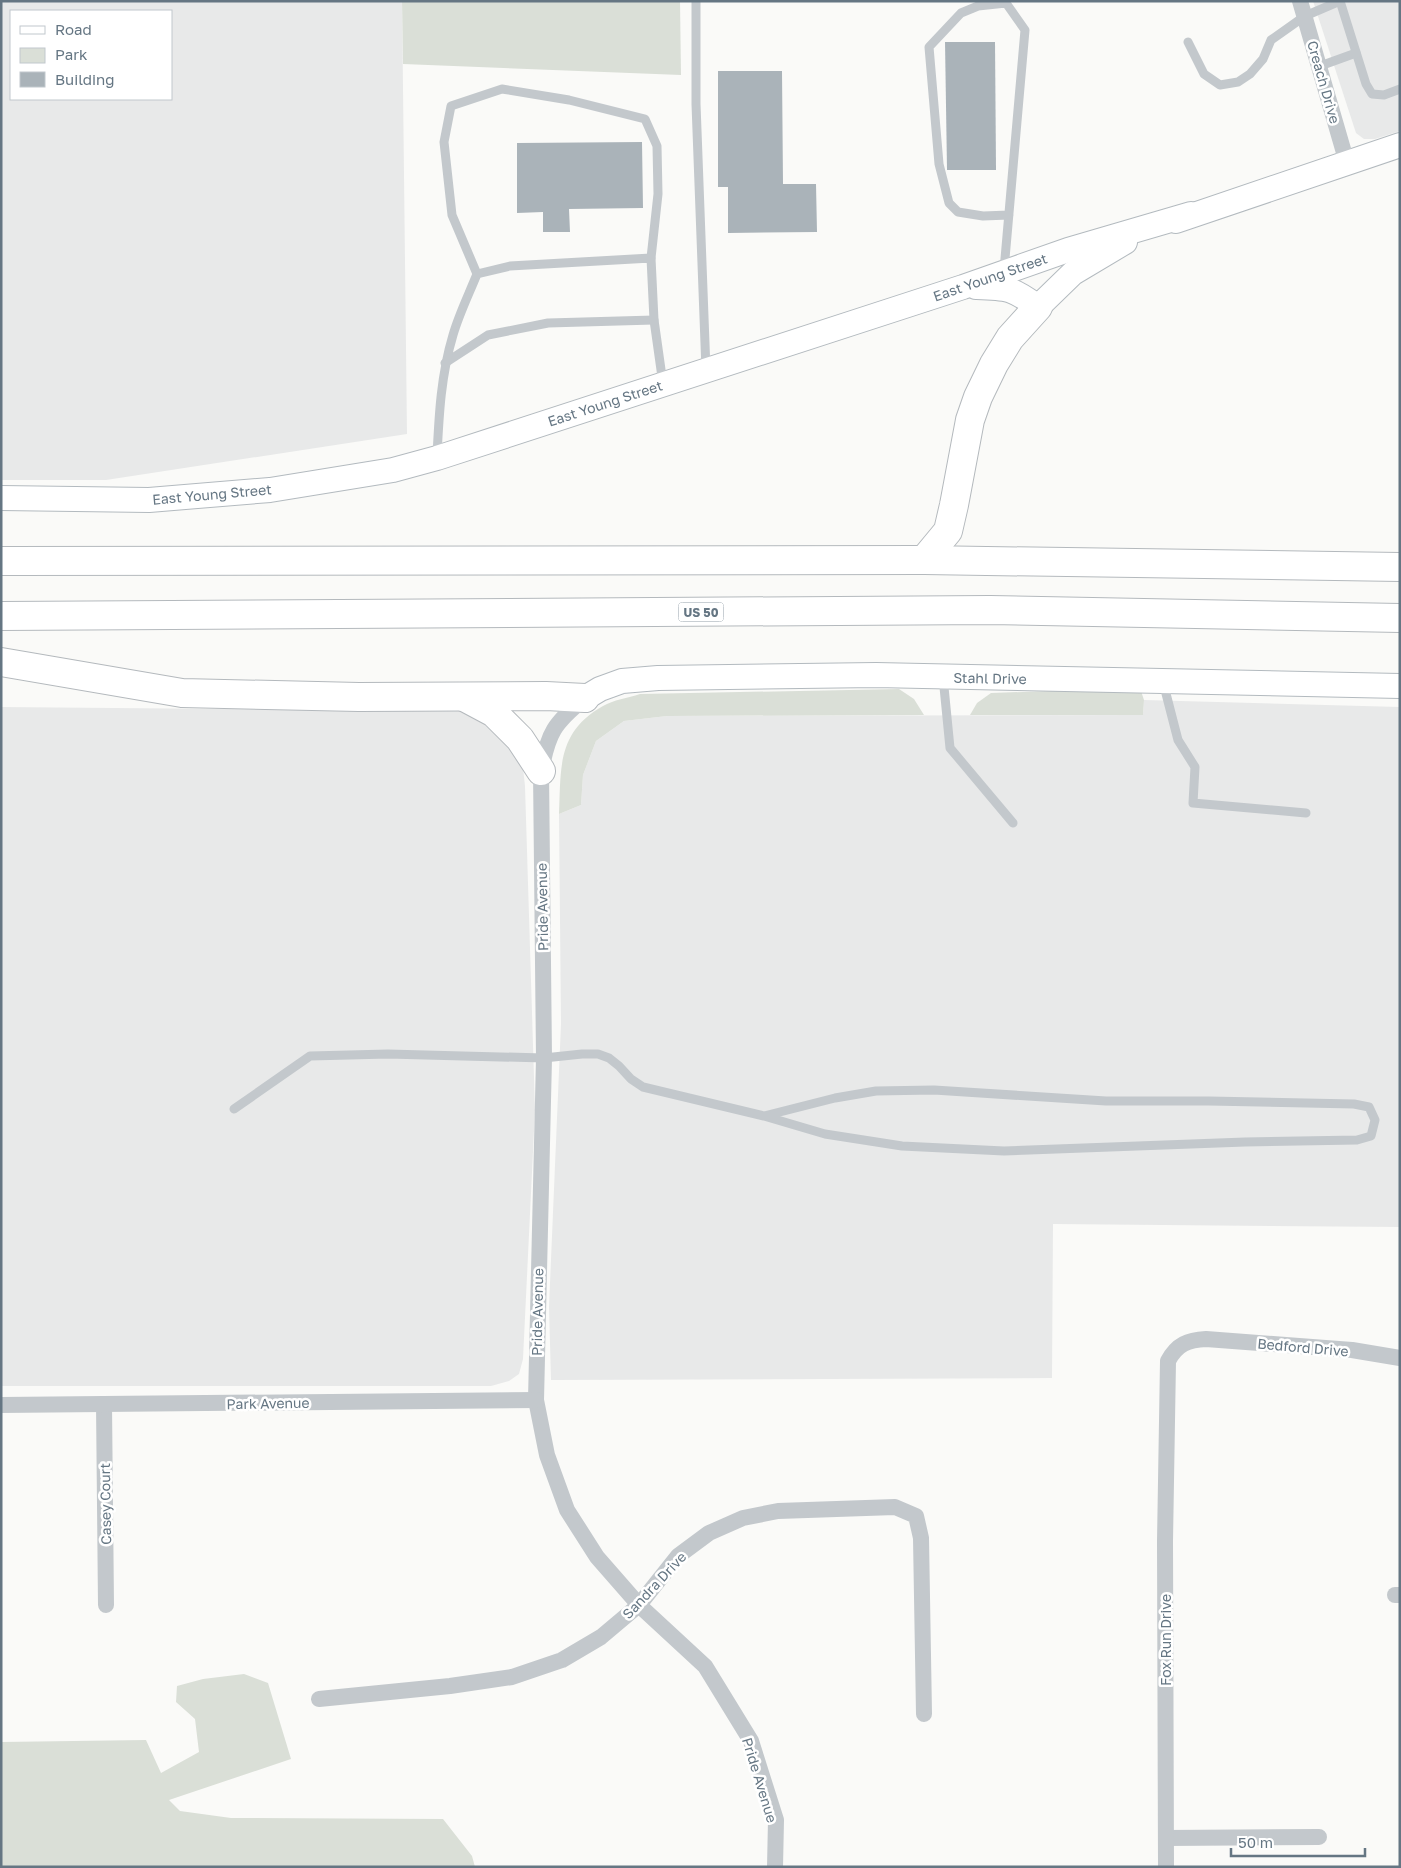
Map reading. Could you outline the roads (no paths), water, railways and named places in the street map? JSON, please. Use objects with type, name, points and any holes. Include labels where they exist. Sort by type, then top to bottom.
[{"type":"highway","points":[[924,560],[948,531],[970,420],[978,396],[1010,338],[1038,307]]},
{"type":"highway","points":[[1,562],[924,560],[1400,567]]},
{"type":"highway","name":"US 50","points":[[1,616],[990,610],[1400,618]]},
{"type":"highway","points":[[1,662],[182,693],[359,697],[585,698]]},
{"type":"highway","points":[[462,697],[494,713],[520,739],[541,772]]},
{"type":"main road","name":"East Young Street","points":[[1,498],[149,500],[260,491],[393,470],[437,458],[963,287],[1068,250],[1191,214],[1400,145]]},
{"type":"main road","name":"East Young Street","points":[[1038,307],[1073,273],[1126,241],[1191,214]]},
{"type":"main road","points":[[963,287],[1005,288],[1019,294],[1038,307]]},
{"type":"main road","name":"Stahl Drive","points":[[585,698],[600,688],[622,681],[658,678],[876,675],[1400,686]]},
{"type":"street","name":"Creach Drive","points":[[1302,8],[1347,163]]},
{"type":"street","name":"Pride Avenue","points":[[585,698],[570,710],[554,728],[545,749],[541,772],[544,1058],[536,1400],[547,1455],[567,1510],[597,1557],[639,1605],[705,1666],[751,1741],[776,1820],[775,1867]]},
{"type":"street","name":"Bedford Drive","points":[[1167,1414],[1168,1361],[1173,1351],[1182,1343],[1194,1340],[1352,1350],[1400,1358]]},
{"type":"street","name":"Park Avenue","points":[[1,1405],[536,1400]]},
{"type":"street","name":"Casey Court","points":[[104,1404],[106,1605]]},
{"type":"street","name":"Fox Run Drive","points":[[1166,1867],[1165,1540],[1167,1414]]},
{"type":"street","name":"Sandra Drive","points":[[319,1699],[450,1686],[512,1677],[562,1660],[601,1638],[639,1605],[678,1556],[709,1533],[743,1518],[778,1511],[895,1508],[916,1516],[922,1538],[924,1714]]},
{"type":"street","points":[[1166,1838],[1319,1837]]},
{"type":"lane","points":[[696,1],[696,104],[706,371]]},
{"type":"lane","points":[[1188,42],[1204,74],[1220,85],[1238,82],[1250,74],[1262,59],[1271,40],[1302,8],[1340,1],[1366,84],[1372,94],[1384,95],[1400,89]]},
{"type":"lane","points":[[1004,273],[1025,30],[1006,3],[978,6],[961,13],[929,47],[939,164],[949,203],[958,212],[983,216],[1009,215]]},
{"type":"lane","points":[[1320,66],[1356,52]]},
{"type":"lane","points":[[437,458],[439,403],[445,363],[453,332],[477,274],[452,215],[444,142],[450,106],[502,89],[570,100],[645,119],[657,146],[658,194],[651,258],[654,320],[663,384]]},
{"type":"lane","points":[[477,274],[510,266],[651,258]]},
{"type":"lane","points":[[445,363],[488,335],[548,323],[654,320]]},
{"type":"lane","points":[[943,677],[950,748],[1013,823]]},
{"type":"lane","points":[[1163,681],[1178,740],[1195,767],[1193,803],[1306,813]]},
{"type":"lane","points":[[234,1109],[310,1056],[388,1054],[544,1058],[598,1054],[609,1058],[631,1079],[643,1087],[764,1116],[825,1134],[902,1146],[1004,1152],[1172,1144],[1357,1140],[1371,1136],[1375,1120],[1368,1108],[1354,1104],[1106,1101],[934,1090],[876,1091],[835,1098],[764,1116]]}]
